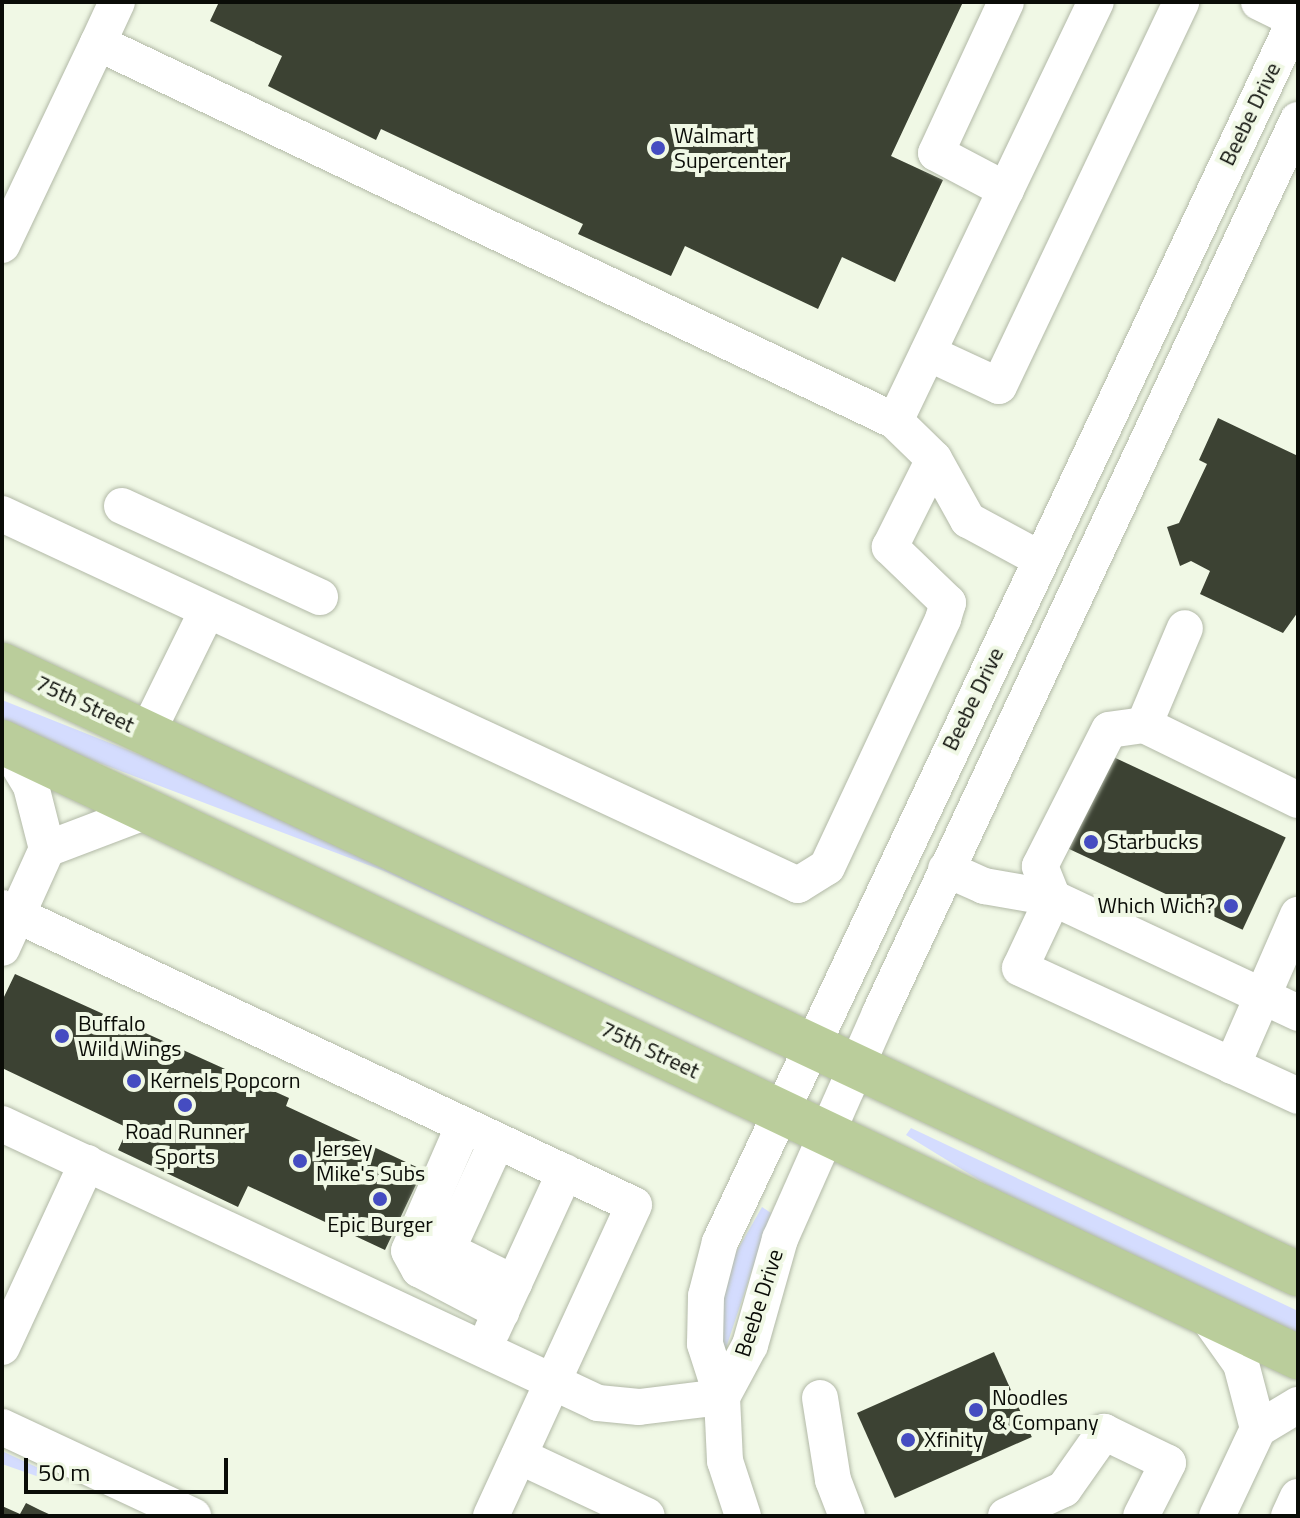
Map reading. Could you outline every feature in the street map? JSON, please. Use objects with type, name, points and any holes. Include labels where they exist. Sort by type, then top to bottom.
[{"type":"main road","name":"75th Street","points":[[2,665],[1298,1274]]},
{"type":"main road","name":"75th Street","points":[[3,742],[1298,1357]]},
{"type":"street","points":[[2,245],[117,2]]},
{"type":"street","points":[[1006,2],[936,153],[1006,190]]},
{"type":"street","points":[[895,421],[1096,2]]},
{"type":"street","points":[[928,353],[999,386],[1181,2]]},
{"type":"street","points":[[1259,2],[1297,19]]},
{"type":"street","name":"Beebe Drive","points":[[743,1516],[725,1461],[722,1397],[705,1344],[709,1278],[809,1045],[1297,19]]},
{"type":"street","points":[[98,43],[895,421],[934,459],[968,520],[1040,559]]},
{"type":"street","points":[[1249,115],[1295,132]]},
{"type":"street","name":"Beebe Drive","points":[[722,1397],[750,1345],[765,1278],[856,1067],[946,869],[1295,132]]},
{"type":"street","points":[[2,514],[798,885],[827,867],[943,619],[948,603],[890,547],[934,459]]},
{"type":"street","points":[[122,506],[320,597]]},
{"type":"street","points":[[147,733],[207,611]]},
{"type":"street","points":[[1144,725],[1185,628]]},
{"type":"street","points":[[1298,800],[1144,725],[1120,724],[1101,737],[1040,866],[1053,898],[1020,968],[1298,1096]]},
{"type":"street","points":[[3,742],[31,786],[47,849]]},
{"type":"street","points":[[2,948],[10,912],[47,849],[147,811]]},
{"type":"street","points":[[946,869],[984,886],[1053,898],[1298,1013]]},
{"type":"street","points":[[10,912],[634,1205],[549,1382],[491,1516]]},
{"type":"street","points":[[1232,1066],[1298,915]]},
{"type":"street","points":[[2,1124],[598,1403],[639,1407],[722,1397]]},
{"type":"street","points":[[464,1125],[409,1251],[419,1269],[508,1297]]},
{"type":"street","points":[[497,1141],[447,1250],[508,1297]]},
{"type":"street","points":[[2,1347],[87,1163]]},
{"type":"street","points":[[483,1350],[565,1172]]},
{"type":"street","points":[[1205,1313],[1241,1364],[1258,1429]]},
{"type":"street","points":[[820,1398],[833,1480],[847,1516]]},
{"type":"street","points":[[1217,1516],[1258,1429],[1298,1405]]},
{"type":"street","points":[[2,1427],[193,1516]]},
{"type":"street","points":[[1006,1516],[1064,1489],[1104,1432],[1168,1463],[1141,1516]]},
{"type":"street","points":[[519,1456],[647,1516]]},
{"type":"street","points":[[1289,1516],[1298,1497]]},
{"type":"shaded area","points":[[2,700],[183,772],[753,1043],[384,871],[31,737],[2,723]]},
{"type":"shaded area","points":[[911,1128],[1298,1311],[1298,1339],[1038,1216],[906,1135]]},
{"type":"shaded area","points":[[762,1207],[771,1213],[724,1354],[719,1313],[734,1256]]},
{"type":"shaded area","points":[[2,1451],[45,1471],[45,1479],[2,1464]]},
{"type":"building","name":"Walmart Supercenter","points":[[219,2],[963,2],[891,156],[943,180],[895,282],[842,257],[818,309],[685,246],[671,276],[578,234],[583,224],[381,129],[376,140],[268,86],[282,56],[210,21]]},
{"type":"building","points":[[1218,418],[1298,456],[1298,612],[1283,633],[1200,594],[1210,571],[1191,561],[1180,566],[1167,527],[1179,523],[1207,464],[1199,460]]},
{"type":"building","points":[[1109,755],[1286,837],[1243,930],[1066,847]]},
{"type":"building","points":[[15,974],[289,1098],[286,1106],[423,1170],[385,1250],[248,1186],[238,1207],[118,1150],[128,1128],[2,1068],[2,1001]]},
{"type":"building","points":[[994,1352],[1032,1437],[895,1498],[857,1413]]},
{"type":"building","points":[[26,1503],[53,1516],[2,1516],[2,1506],[20,1514]]},
{"type":"place","name":"Walmart Supercenter","points":[[658,148]]},
{"type":"place","name":"Starbucks","points":[[1091,842]]},
{"type":"place","name":"Which Wich?","points":[[1231,906]]},
{"type":"place","name":"Buffalo Wild Wings","points":[[62,1036]]},
{"type":"place","name":"Kernels Popcorn","points":[[134,1081]]},
{"type":"place","name":"Road Runner Sports","points":[[185,1105]]},
{"type":"place","name":"Jersey Mike's Subs","points":[[300,1161]]},
{"type":"place","name":"Epic Burger","points":[[380,1199]]},
{"type":"place","name":"Noodles & Company","points":[[976,1410]]},
{"type":"place","name":"Xfinity","points":[[908,1440]]}]
